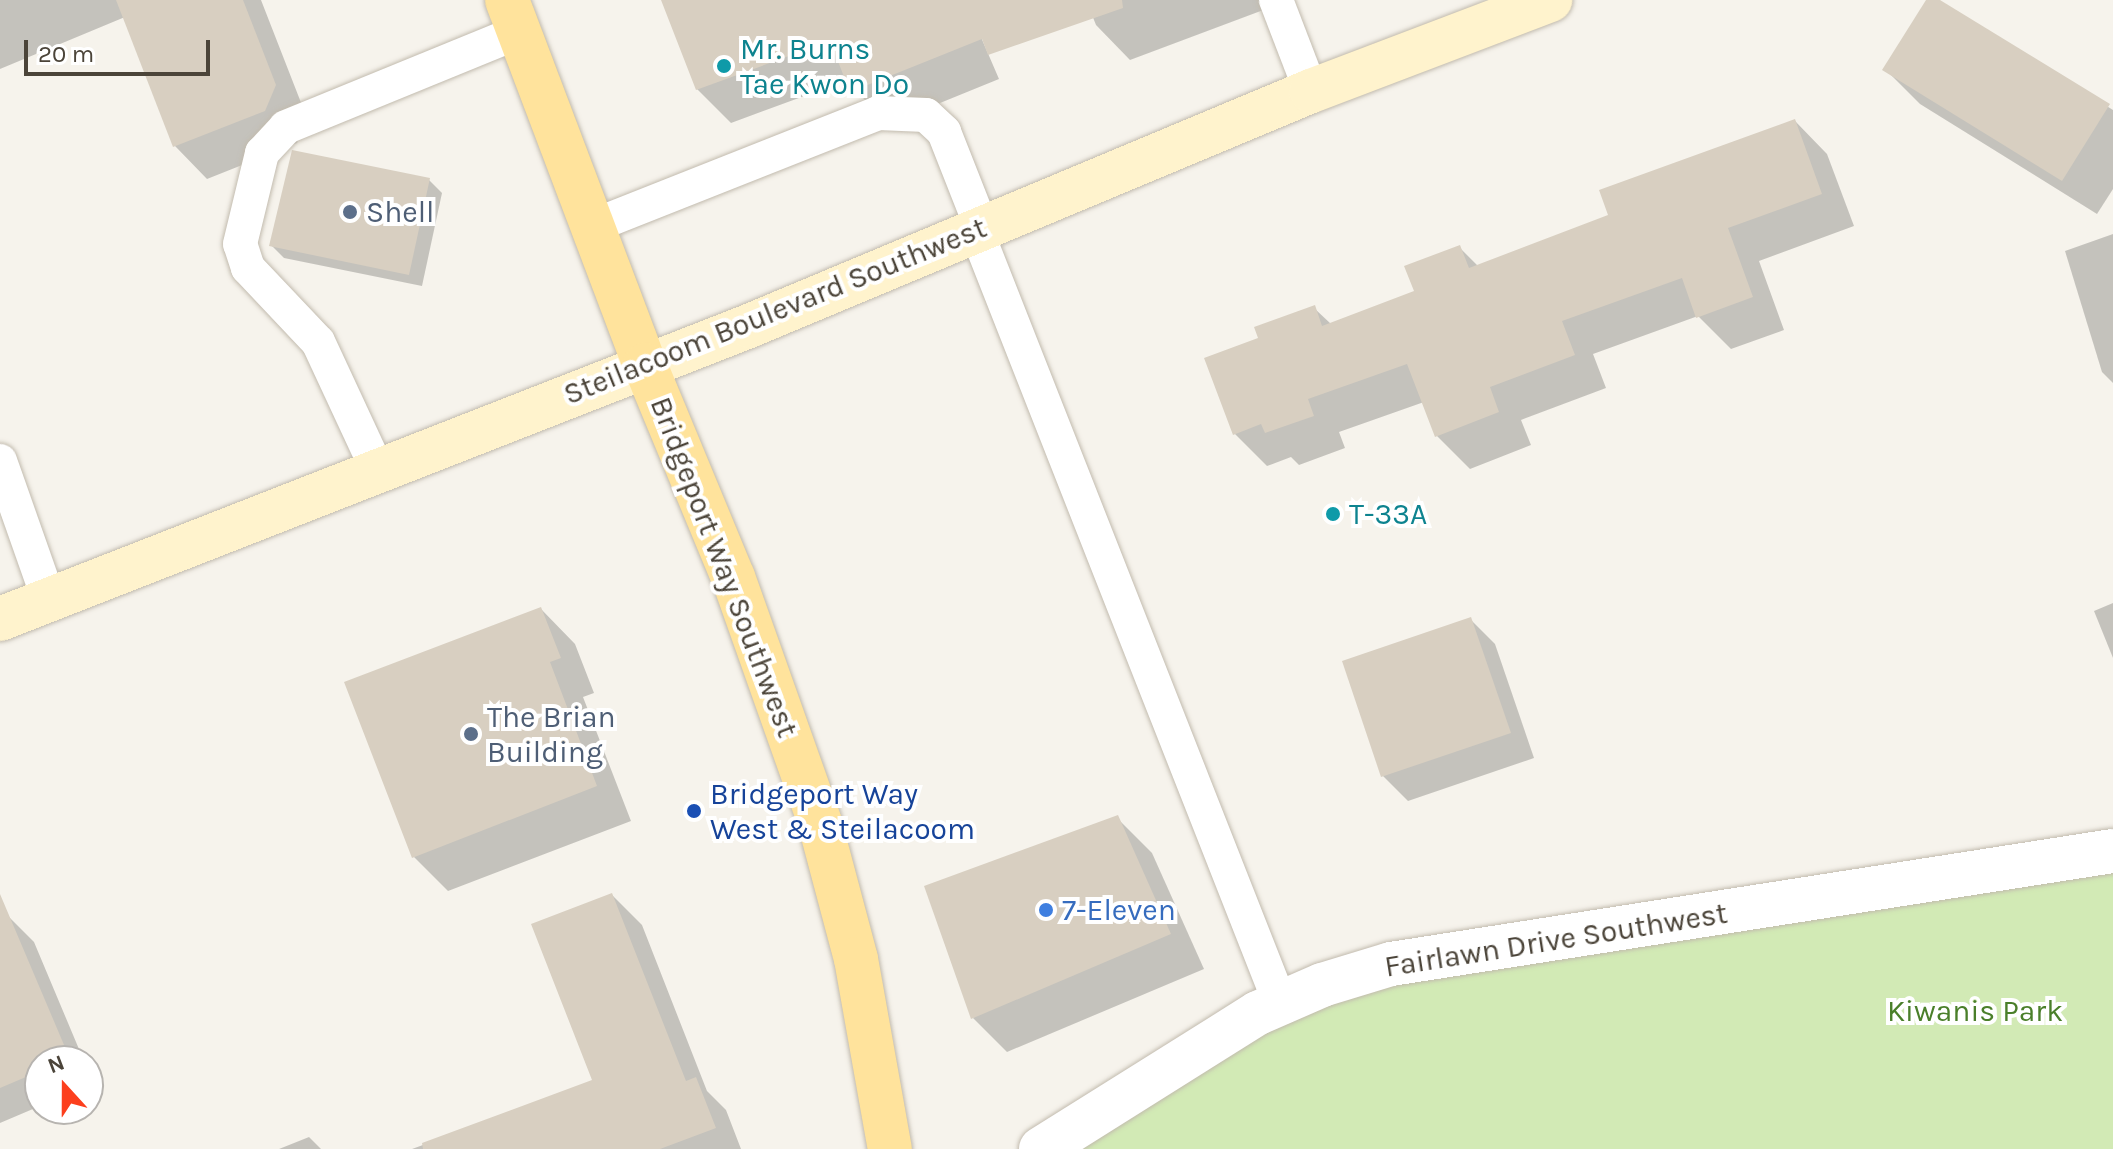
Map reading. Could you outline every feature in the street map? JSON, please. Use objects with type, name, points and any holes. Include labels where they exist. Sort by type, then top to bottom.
[{"type":"main road","name":"Steilacoom Boulevard Southwest","points":[[0,619],[645,365],[1311,91],[1550,0]]},
{"type":"main road","name":"Bridgeport Way Southwest","points":[[513,16],[645,365],[733,577],[819,820],[856,959],[890,1149]]},
{"type":"street","name":"Fairlawn Drive Southwest","points":[[1041,1149],[1280,1003],[1391,964],[1482,947],[2113,851]]},
{"type":"lane","points":[[1276,0],[1311,91]]},
{"type":"lane","points":[[378,471],[318,342],[248,268],[240,244],[262,153],[286,127],[513,16]]},
{"type":"lane","points":[[593,226],[878,113],[926,115],[944,132],[978,228],[1280,1003]]},
{"type":"lane","points":[[0,461],[49,600]]},
{"type":"green space","name":"Kiwanis Park","points":[[2113,851],[2113,1149],[1068,1149],[1322,985]]},
{"type":"building","points":[[116,0],[243,0],[276,85],[265,111],[173,147]]},
{"type":"building","points":[[661,0],[1122,0],[1123,8],[988,55],[982,39],[850,92],[830,41],[696,90]]},
{"type":"building","points":[[1926,0],[1940,0],[2110,104],[2062,181],[1882,70]]},
{"type":"building","points":[[1795,119],[1822,194],[1728,228],[1753,297],[1696,318],[1682,278],[1562,321],[1575,355],[1490,387],[1499,412],[1435,437],[1407,364],[1308,399],[1314,416],[1265,433],[1261,424],[1233,435],[1204,358],[1258,338],[1254,327],[1315,305],[1322,326],[1414,291],[1404,266],[1460,245],[1469,268],[1608,215],[1599,190]]},
{"type":"building","name":"Shell","points":[[292,150],[430,178],[409,275],[269,246]]},
{"type":"building","name":"The Brian Building","points":[[541,607],[561,658],[550,662],[597,786],[412,858],[344,682]]},
{"type":"building","points":[[1471,617],[1511,733],[1381,777],[1342,661]]},
{"type":"building","name":"7-Eleven","points":[[1118,815],[1171,934],[971,1019],[924,886]]},
{"type":"building","points":[[612,893],[686,1081],[696,1077],[716,1128],[660,1149],[423,1149],[422,1143],[592,1080],[531,924]]},
{"type":"building","points":[[0,894],[64,1045],[24,1045],[24,1078],[0,1088]]},
{"type":"place","name":"Mr. Burns Tae Kwon Do","points":[[724,66]]},
{"type":"place","name":"Shell","points":[[350,212]]},
{"type":"place","name":"T-33A","points":[[1333,514]]},
{"type":"place","name":"The Brian Building","points":[[471,734]]},
{"type":"place","name":"Bridgeport Way West & Steilacoom","points":[[694,811]]},
{"type":"place","name":"7-Eleven","points":[[1046,910]]}]
